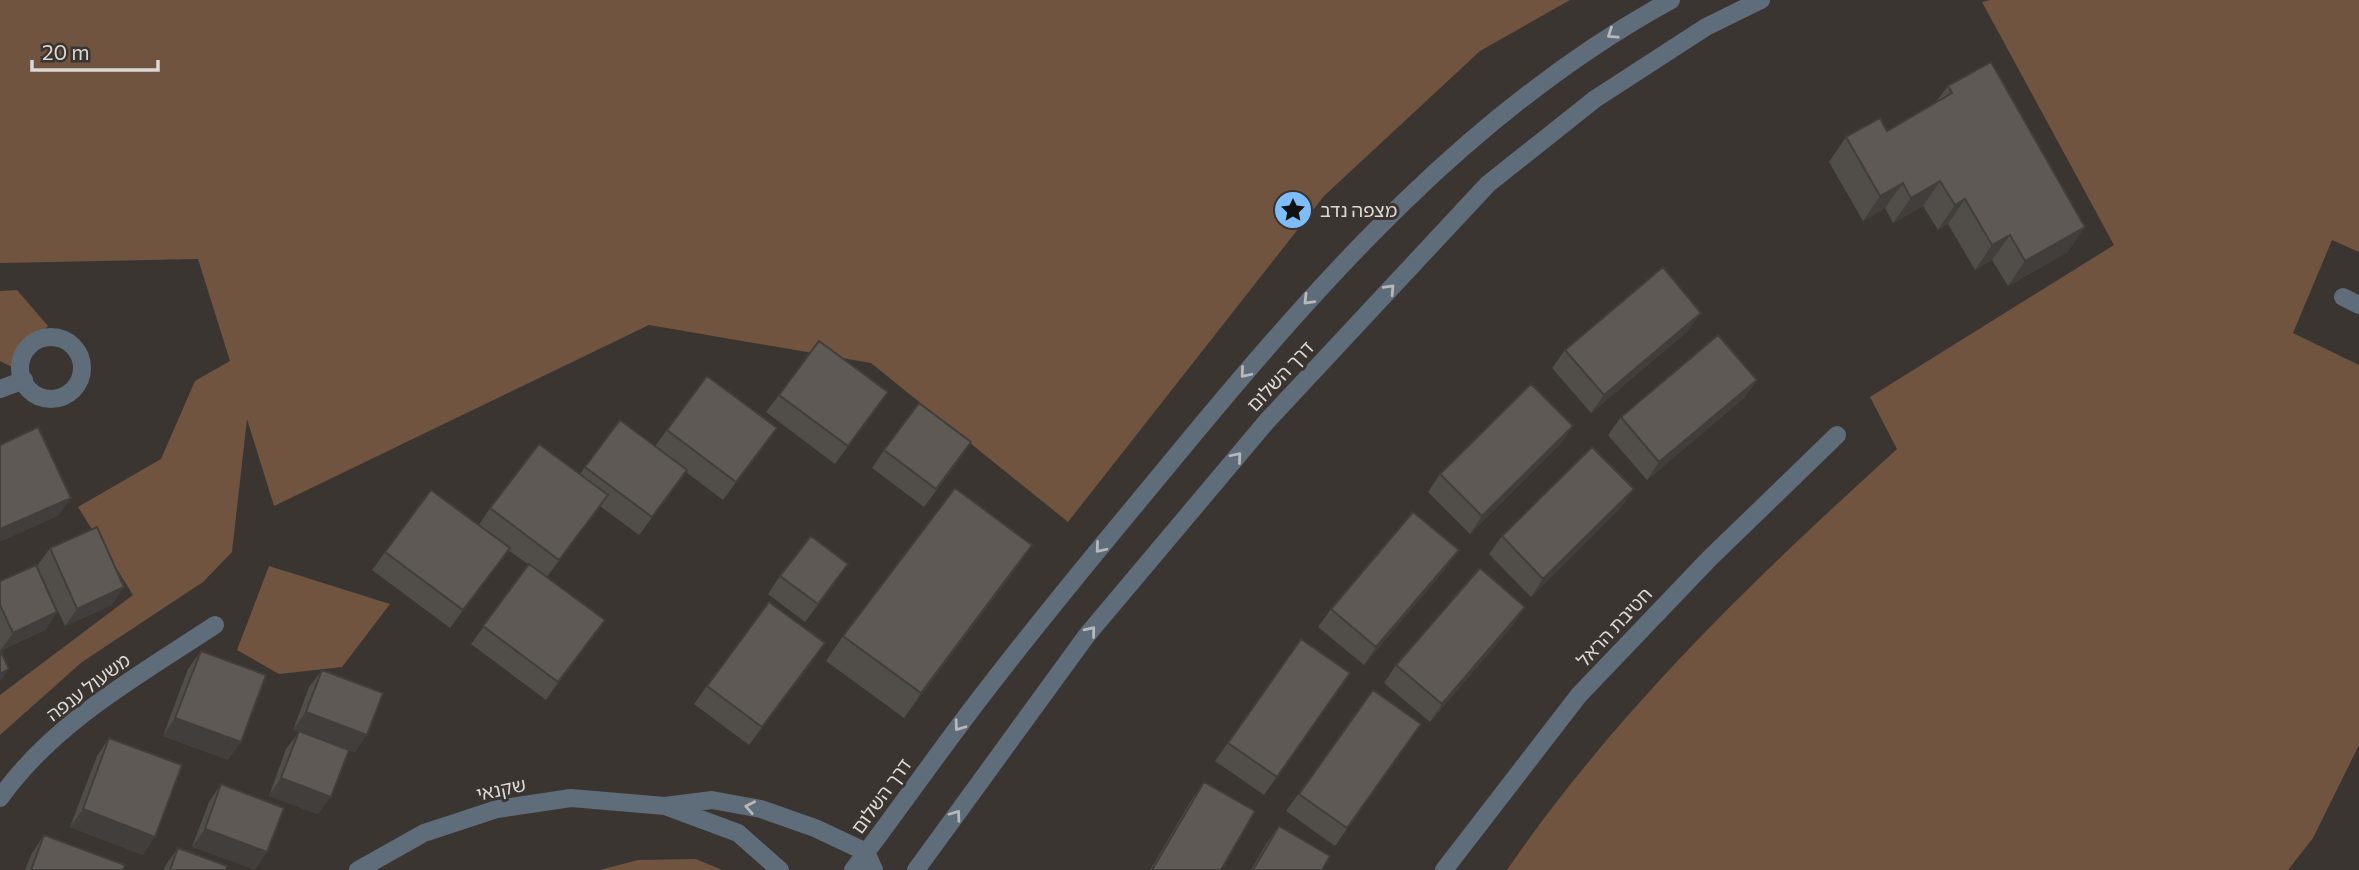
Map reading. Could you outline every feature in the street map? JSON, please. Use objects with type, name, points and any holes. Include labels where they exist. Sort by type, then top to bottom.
[{"type":"street","name":"דרך השלום","points":[[853,870],[1055,603],[1288,320],[1423,180],[1568,63],[1622,27],[1671,0]]},
{"type":"street","name":"דרך השלום","points":[[916,870],[1087,635],[1267,421],[1488,184],[1595,99],[1706,27],[1761,0]]},
{"type":"street","points":[[0,390],[24,380]]},
{"type":"street","name":"חטיבת הראל","points":[[1444,870],[1579,695],[1709,559],[1837,435]]},
{"type":"street","name":"משעול ענפה","points":[[0,798],[23,766],[89,708],[215,625]]},
{"type":"street","name":"שקנאי","points":[[358,870],[424,833],[497,808],[571,799],[665,806],[712,800],[761,809],[815,828],[866,852]]},
{"type":"street","name":"שקנאי","points":[[665,806],[738,833],[780,870]]},
{"type":"street","points":[[866,852],[874,870]]},
{"type":"shaded area","points":[[0,0],[1570,0],[1480,51],[1324,196],[1068,522],[871,363],[649,325],[274,506],[247,419],[232,552],[203,582],[82,662],[0,735],[0,695],[133,595],[78,507],[161,459],[195,381],[230,361],[198,259],[0,263]]},
{"type":"shaded area","points":[[2359,0],[2359,252],[2332,240],[2293,333],[2359,365],[2359,745],[2313,838],[2288,870],[1507,870],[1594,755],[1690,648],[1791,547],[1897,449],[1870,397],[2114,245],[1982,2]]},
{"type":"shaded area","points":[[17,290],[48,326],[12,367],[0,361],[0,291]]},
{"type":"shaded area","points":[[269,566],[390,604],[342,667],[279,674],[237,650]]},
{"type":"shaded area","points":[[696,859],[722,870],[600,870],[638,860]]},
{"type":"building","points":[[1991,62],[2085,227],[2025,261],[2010,235],[1992,245],[1965,199],[1955,205],[1940,181],[1911,198],[1903,183],[1880,196],[1846,137],[1880,118],[1887,131],[1952,93],[1948,86]]},
{"type":"building","points":[[1663,267],[1701,313],[1604,395],[1565,350]]},
{"type":"building","points":[[1718,335],[1757,380],[1659,462],[1621,417]]},
{"type":"building","points":[[819,341],[888,392],[848,446],[779,395]]},
{"type":"building","points":[[707,376],[777,428],[736,482],[667,430]]},
{"type":"building","points":[[1531,384],[1573,426],[1482,516],[1440,474]]},
{"type":"building","points":[[919,403],[971,442],[936,489],[884,450]]},
{"type":"building","points":[[620,420],[687,470],[652,517],[585,467]]},
{"type":"building","points":[[38,427],[71,498],[0,529],[0,445]]},
{"type":"building","points":[[539,444],[608,495],[559,560],[490,508]]},
{"type":"building","points":[[1592,447],[1634,489],[1543,579],[1502,536]]},
{"type":"building","points":[[955,488],[1032,545],[921,693],[843,636]]},
{"type":"building","points":[[431,490],[510,548],[463,610],[385,552]]},
{"type":"building","points":[[1413,512],[1459,550],[1376,647],[1331,609]]},
{"type":"building","points":[[97,527],[124,587],[77,609],[50,548]]},
{"type":"building","points":[[811,536],[848,564],[818,604],[780,576]]},
{"type":"building","points":[[529,564],[605,620],[558,682],[483,626]]},
{"type":"building","points":[[36,565],[57,612],[13,633],[0,605],[0,581]]},
{"type":"building","points":[[1480,568],[1525,607],[1442,704],[1396,665]]},
{"type":"building","points":[[769,602],[825,643],[762,727],[707,686]]},
{"type":"building","points":[[1301,639],[1350,673],[1277,777],[1228,743]]},
{"type":"building","points":[[0,650],[9,669],[0,674]]},
{"type":"building","points":[[201,651],[266,675],[241,742],[175,718]]},
{"type":"building","points":[[322,670],[383,693],[367,735],[306,712]]},
{"type":"building","points":[[1373,690],[1421,724],[1347,828],[1299,794]]},
{"type":"building","points":[[299,731],[349,750],[331,797],[281,778]]},
{"type":"building","points":[[109,738],[182,765],[155,837],[83,809]]},
{"type":"building","points":[[1204,782],[1255,811],[1221,870],[1152,870]]},
{"type":"building","points":[[221,784],[284,808],[267,852],[205,829]]},
{"type":"building","points":[[1279,826],[1330,856],[1322,870],[1253,870]]},
{"type":"building","points":[[44,835],[125,865],[123,870],[31,870]]},
{"type":"building","points":[[178,848],[227,866],[226,870],[170,870]]},
{"type":"place","name":"מצפה נדב","points":[[1293,210]]}]
